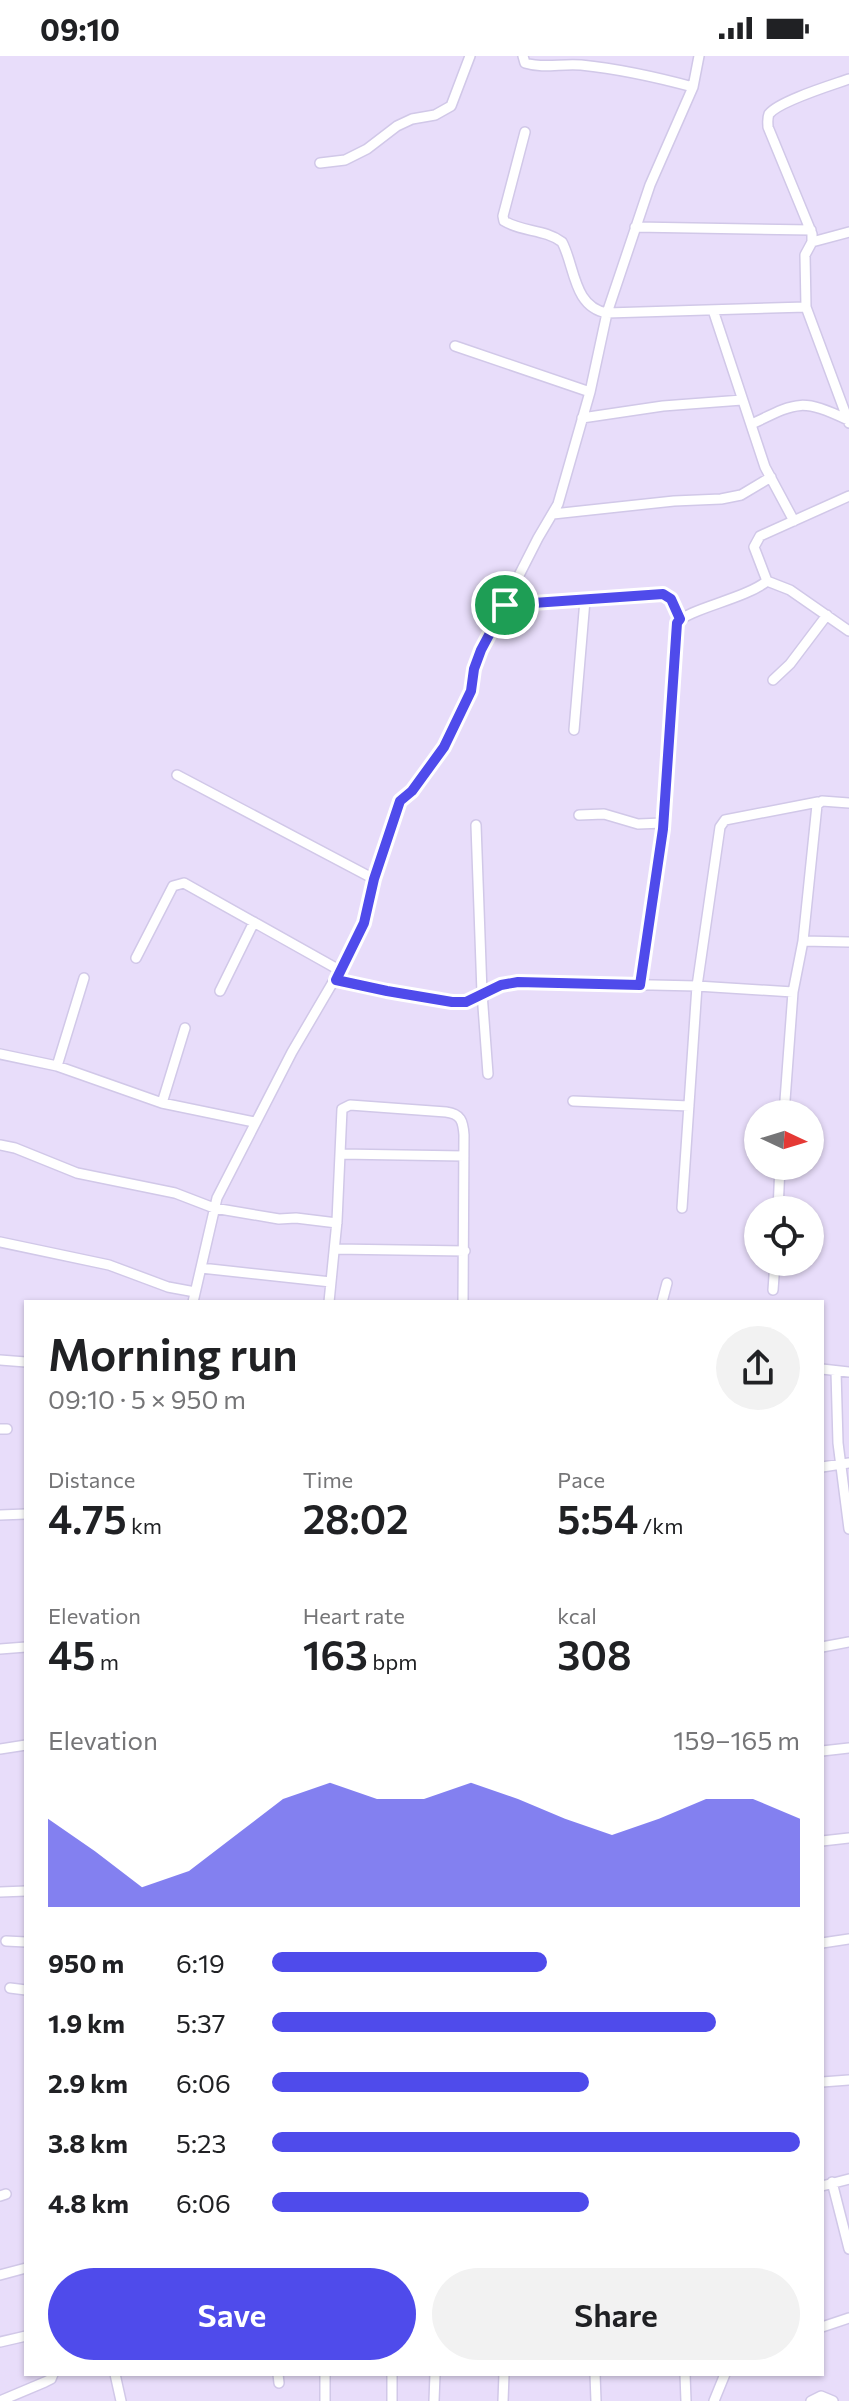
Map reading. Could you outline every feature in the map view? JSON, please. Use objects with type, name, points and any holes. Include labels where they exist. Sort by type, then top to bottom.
[{"type":"street","points":[[320,163],[345,160],[367,149],[397,126],[435,115],[451,106],[470,56]]},
{"type":"street","points":[[523,56],[525,63],[533,66],[577,64],[648,74],[693,87]]},
{"type":"street","points":[[613,69],[617,56]]},
{"type":"street","points":[[0,1242],[109,1265],[194,1297],[214,1208],[254,1122],[338,975],[364,923],[374,879],[400,801],[412,791],[444,747],[471,691],[481,650],[553,514],[590,392],[607,313],[650,185],[693,87],[699,56]]},
{"type":"street","points":[[848,421],[806,307],[805,255],[812,242],[811,230],[767,120],[770,113],[792,100],[849,79]]},
{"type":"street","points":[[525,132],[504,221],[562,242],[573,278],[596,311],[806,307]]},
{"type":"street","points":[[635,227],[811,230]]},
{"type":"street","points":[[812,242],[849,232]]},
{"type":"street","points":[[713,310],[771,477],[794,521]]},
{"type":"street","points":[[455,346],[590,392]]},
{"type":"street","points":[[582,418],[663,406],[742,400]]},
{"type":"street","points":[[752,424],[796,404],[809,404],[848,421]]},
{"type":"street","points":[[553,514],[721,499],[741,495],[771,477]]},
{"type":"street","points":[[849,496],[760,536],[754,547],[767,581],[790,590],[849,631]]},
{"type":"street","points":[[640,985],[663,823],[677,623],[680,619],[758,588],[767,581]]},
{"type":"street","points":[[505,605],[663,594],[671,599],[680,619]]},
{"type":"street","points":[[574,730],[585,600]]},
{"type":"street","points":[[773,680],[790,664],[827,615]]},
{"type":"street","points":[[177,775],[374,879]]},
{"type":"street","points":[[682,1208],[697,986],[716,844],[722,822],[818,802],[849,803]]},
{"type":"street","points":[[785,1100],[793,992],[803,941],[818,802]]},
{"type":"street","points":[[579,815],[604,814],[638,824],[663,823]]},
{"type":"street","points":[[476,825],[488,1074]]},
{"type":"street","points":[[136,958],[175,884],[187,884],[338,975],[387,991],[452,1002],[466,1002],[501,985],[518,982],[697,986],[793,992]]},
{"type":"street","points":[[220,991],[254,922]]},
{"type":"street","points":[[803,941],[849,942]]},
{"type":"street","points":[[57,1066],[84,978]]},
{"type":"street","points":[[162,1103],[185,1028]]},
{"type":"street","points":[[0,1054],[57,1066],[162,1103],[254,1122]]},
{"type":"street","points":[[573,1101],[689,1106]]},
{"type":"street","points":[[329,1300],[337,1223],[342,1109],[350,1105],[456,1113],[463,1123],[463,1300]]},
{"type":"street","points":[[0,1145],[77,1173],[175,1193],[214,1208],[279,1219],[337,1223]]},
{"type":"street","points":[[340,1154],[464,1156]]},
{"type":"street","points":[[335,1249],[465,1251]]},
{"type":"street","points":[[201,1268],[331,1282]]},
{"type":"street","points":[[773,1290],[774,1276]]},
{"type":"street","points":[[663,1300],[667,1283]]},
{"type":"street","points":[[0,1360],[24,1362]]},
{"type":"street","points":[[824,1369],[849,1372]]},
{"type":"street","points":[[836,1371],[849,1529]]},
{"type":"street","points":[[824,1467],[845,1464]]},
{"type":"street","points":[[0,1515],[24,1514]]},
{"type":"street","points":[[824,1647],[849,1642]]},
{"type":"street","points":[[0,1649],[24,1647]]},
{"type":"street","points":[[0,1749],[24,1745]]},
{"type":"street","points":[[824,1751],[849,1748]]},
{"type":"street","points":[[824,1841],[849,1838]]},
{"type":"street","points":[[0,1892],[24,1891]]},
{"type":"street","points":[[824,1943],[849,1939]]},
{"type":"street","points":[[6,1941],[24,1942]]},
{"type":"street","points":[[10,1988],[24,1990]]},
{"type":"street","points":[[824,2082],[849,2080]]},
{"type":"street","points":[[849,2179],[825,2183],[849,2249]]},
{"type":"street","points":[[0,2275],[24,2269]]},
{"type":"street","points":[[824,2326],[849,2318]]},
{"type":"street","points":[[0,2342],[24,2336]]},
{"type":"street","points":[[0,2401],[15,2398],[52,2376]]},
{"type":"street","points":[[115,2376],[121,2401]]},
{"type":"street","points":[[325,2376],[325,2401]]},
{"type":"street","points":[[392,2376],[392,2401]]},
{"type":"street","points":[[434,2401],[435,2376]]},
{"type":"street","points":[[503,2401],[504,2376]]},
{"type":"street","points":[[595,2376],[596,2401]]},
{"type":"street","points":[[685,2376],[686,2401]]},
{"type":"street","points":[[714,2401],[724,2376]]},
{"type":"street","points":[[811,2401],[821,2396],[833,2401]]},
{"type":"shaded area","points":[[0,56],[849,56],[849,2401],[0,2401]]},
{"type":"route","points":[[663,594],[671,599],[680,619],[677,623],[663,829],[640,985],[518,982],[487,990],[466,1002],[452,1002],[336,980],[364,923],[374,879],[400,801],[412,791],[444,747],[471,691],[481,650],[505,605],[663,594]]}]
